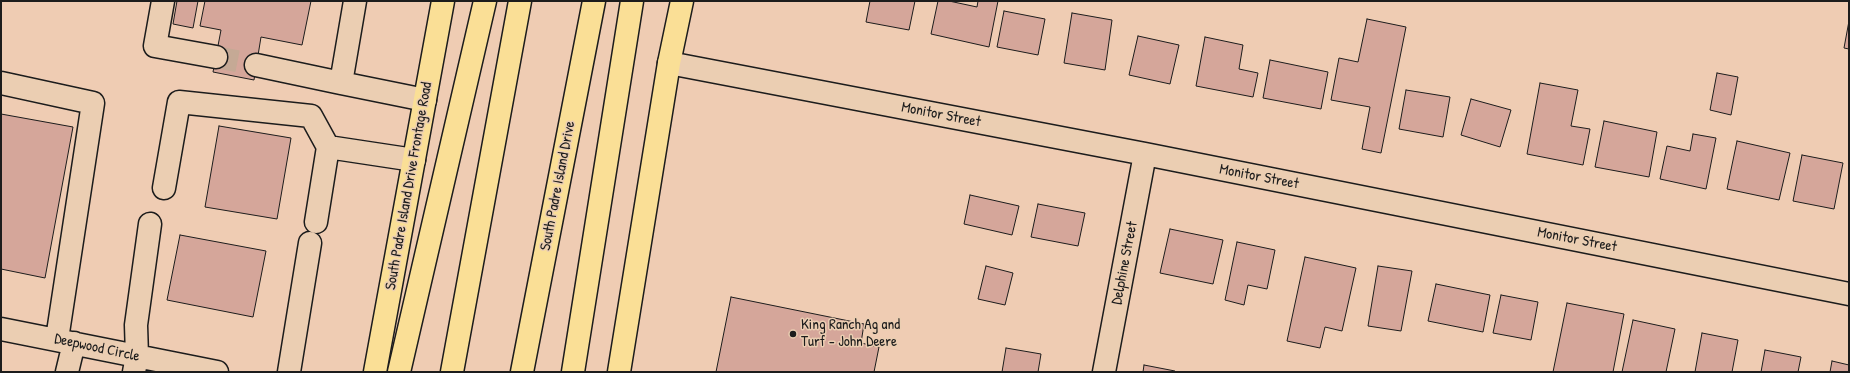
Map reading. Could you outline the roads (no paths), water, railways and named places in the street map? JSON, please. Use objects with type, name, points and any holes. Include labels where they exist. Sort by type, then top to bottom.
[{"type":"main road","name":"South Padre Island Drive Frontage Road","points":[[375,372],[443,1]]},
{"type":"main road","points":[[399,372],[485,1]]},
{"type":"main road","points":[[452,372],[520,1]]},
{"type":"main road","name":"South Padre Island Drive","points":[[522,372],[594,1]]},
{"type":"main road","points":[[573,372],[632,1]]},
{"type":"main road","points":[[619,372],[669,62],[682,1]]},
{"type":"street","points":[[163,1],[155,46],[216,57]]},
{"type":"street","points":[[341,83],[355,1]]},
{"type":"street","name":"Monitor Street","points":[[669,62],[1145,154],[1849,294]]},
{"type":"street","points":[[256,65],[425,100]]},
{"type":"street","points":[[1,83],[93,103],[66,341],[67,372]]},
{"type":"street","points":[[164,188],[179,102],[311,116],[328,148],[316,222]]},
{"type":"street","points":[[328,148],[414,160]]},
{"type":"street","name":"Delphine Street","points":[[1104,372],[1145,154]]},
{"type":"street","points":[[136,364],[136,325],[150,224]]},
{"type":"street","points":[[289,372],[310,244]]},
{"type":"street","name":"Deepwood Circle","points":[[1,329],[66,341],[136,364],[217,372]]},
{"type":"tunnel","points":[[216,57],[256,65]]},
{"type":"place","name":"King Ranch Ag and Turf - John Deere","points":[[793,334]]}]
